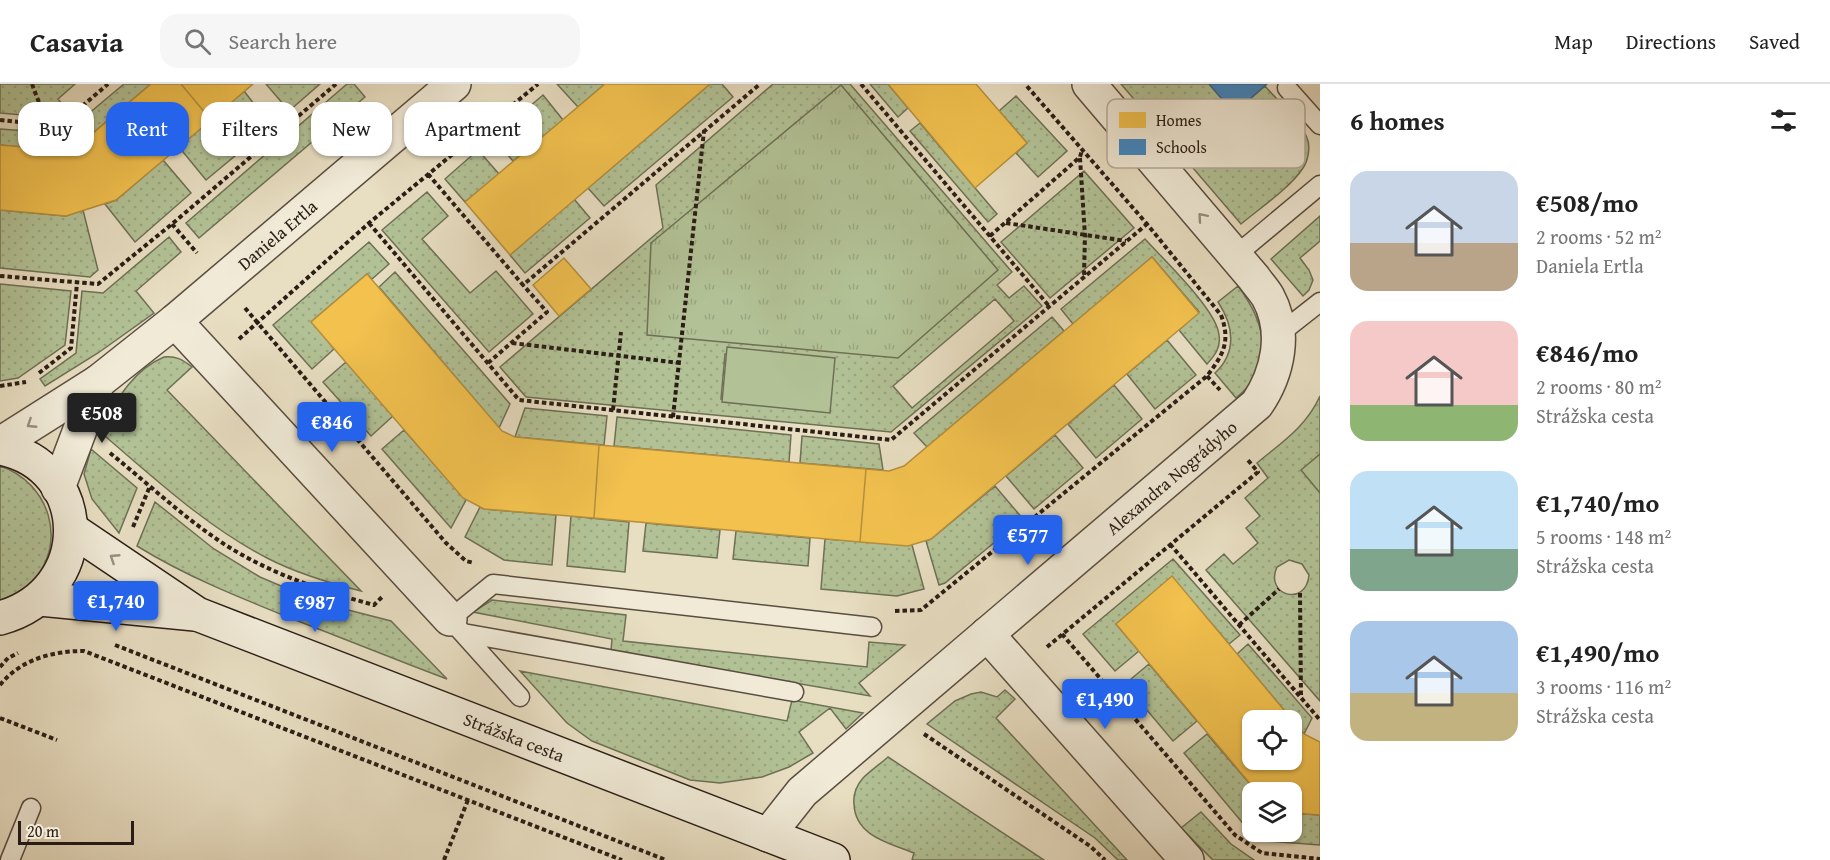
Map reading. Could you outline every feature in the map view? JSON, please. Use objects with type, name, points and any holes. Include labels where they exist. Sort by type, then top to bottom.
[{"type":"street","name":"Daniela Ertla","points":[[0,446],[98,382],[175,321],[454,84]]},
{"type":"street","name":"Alexandra Nográdyho","points":[[1089,84],[1107,105]]},
{"type":"street","name":"Alexandra Nográdyho","points":[[768,835],[802,792],[1257,404],[1268,387],[1278,358],[1278,335],[1268,298],[1160,168]]},
{"type":"street","points":[[175,321],[457,626]]},
{"type":"street","points":[[58,488],[98,382]]},
{"type":"street","points":[[0,446],[31,460],[46,473],[65,500],[71,529],[64,568],[53,585],[40,599],[27,608],[0,618]]},
{"type":"street","name":"Strážska cesta","points":[[71,529],[197,614],[833,860]]},
{"type":"street","name":"Strážska cesta","points":[[40,599],[197,614]]},
{"type":"street","points":[[987,634],[1187,860]]},
{"type":"lane","points":[[1287,88],[1297,99]]},
{"type":"lane","points":[[1305,108],[1320,125]]},
{"type":"lane","points":[[1244,267],[1320,185]]},
{"type":"lane","points":[[1278,335],[1320,302]]},
{"type":"lane","points":[[457,626],[493,584],[872,627]]},
{"type":"lane","points":[[457,626],[794,692]]},
{"type":"lane","points":[[457,626],[520,697]]},
{"type":"lane","points":[[10,860],[31,808]]},
{"type":"path","points":[[32,84],[39,102]]},
{"type":"path","points":[[87,102],[108,84]]},
{"type":"path","points":[[0,276],[98,285],[336,84]]},
{"type":"path","points":[[484,566],[466,561],[446,543],[257,322],[369,223],[538,84]]},
{"type":"path","points":[[523,285],[760,84]]},
{"type":"path","points":[[861,84],[1049,306]]},
{"type":"path","points":[[887,612],[921,610],[1207,376],[1218,361],[1226,340],[1226,328],[1221,315],[1147,224],[1025,84]]},
{"type":"path","points":[[0,120],[18,122]]},
{"type":"path","points":[[673,417],[704,131]]},
{"type":"path","points":[[1082,150],[1080,157],[1084,277]]},
{"type":"path","points":[[990,236],[1080,157]]},
{"type":"path","points":[[428,174],[547,312],[488,363]]},
{"type":"path","points":[[369,223],[519,400],[891,440],[1147,224]]},
{"type":"path","points":[[1005,223],[1126,242]]},
{"type":"path","points":[[172,224],[198,254]]},
{"type":"path","points":[[26,382],[71,348],[77,283]]},
{"type":"path","points":[[613,410],[621,332]]},
{"type":"path","points":[[512,343],[680,363]]},
{"type":"path","points":[[102,446],[218,540],[263,566],[322,591],[374,605],[409,574]]},
{"type":"path","points":[[1044,649],[1258,471],[1246,457]]},
{"type":"path","points":[[133,528],[150,486]]},
{"type":"path","points":[[1170,544],[1320,720]]},
{"type":"path","points":[[1239,625],[1279,589]]},
{"type":"path","points":[[1300,592],[1301,698]]},
{"type":"path","points":[[1062,634],[1235,835],[1262,853],[1320,859]]},
{"type":"path","points":[[112,644],[666,860]]},
{"type":"path","points":[[0,686],[17,670],[33,660],[50,654],[84,651],[620,860]]},
{"type":"path","points":[[0,667],[8,658],[18,653]]},
{"type":"path","points":[[0,718],[57,740]]},
{"type":"path","points":[[923,734],[1090,846],[1105,860]]},
{"type":"path","points":[[444,860],[468,800]]},
{"type":"green space","points":[[0,84],[75,84],[58,99],[60,102],[18,102],[18,115],[0,113]]},
{"type":"green space","points":[[124,84],[151,84],[130,102],[106,102],[106,122],[94,132],[94,109]]},
{"type":"green space","points":[[266,84],[320,84],[299,102],[281,102]]},
{"type":"green space","points":[[347,84],[354,84],[365,97],[359,102],[326,102]]},
{"type":"green space","points":[[557,84],[605,84],[578,107]]},
{"type":"green space","points":[[710,84],[722,84],[733,97],[604,206],[588,188]]},
{"type":"green space","points":[[773,84],[850,84],[1012,272],[997,285],[1009,298],[1024,286],[1042,306],[891,432],[526,397],[500,367],[663,228],[656,185]],"holes":[[[995,299],[1014,321],[912,408],[893,386]],[[725,354],[828,365],[823,409],[721,399]]]},
{"type":"green space","points":[[870,84],[888,84],[908,108],[898,117]]},
{"type":"green space","points":[[1121,84],[1209,84],[1222,99],[1134,99]]},
{"type":"green space","points":[[841,85],[998,270],[898,358],[647,335],[651,243]]},
{"type":"green space","points":[[1265,86],[1277,99],[1250,99]]},
{"type":"green space","points":[[244,91],[252,102],[231,102]]},
{"type":"green space","points":[[543,95],[563,120],[542,137],[542,102],[535,102]]},
{"type":"green space","points":[[1016,96],[1067,151],[1038,177],[1016,153],[1027,143],[999,111]]},
{"type":"green space","points":[[311,115],[311,143],[299,153],[299,125]]},
{"type":"green space","points":[[920,123],[997,214],[988,222],[910,131]]},
{"type":"green space","points":[[201,128],[201,156],[235,156],[206,180],[186,156],[189,156],[189,138]]},
{"type":"green space","points":[[0,129],[18,130],[18,147],[0,145]]},
{"type":"green space","points":[[1305,134],[1309,148],[1305,164]]},
{"type":"green space","points":[[264,156],[296,156],[199,238],[186,223]]},
{"type":"green space","points":[[471,156],[483,156],[499,174],[465,202],[445,179]]},
{"type":"green space","points":[[509,156],[519,156],[513,161]]},
{"type":"green space","points":[[163,160],[191,193],[135,242],[105,204],[116,200]]},
{"type":"green space","points":[[1193,168],[1303,168],[1291,183],[1241,224]]},
{"type":"green space","points":[[1084,171],[1134,228],[1050,298],[1001,242]]},
{"type":"green space","points":[[427,192],[448,216],[422,239],[470,293],[496,271],[533,314],[489,352],[382,230]]},
{"type":"green space","points":[[574,199],[590,218],[525,273],[510,255]]},
{"type":"green space","points":[[0,210],[66,216],[83,210],[98,270],[90,277],[0,268]]},
{"type":"green space","points":[[1320,216],[1320,241],[1300,258],[1313,280],[1309,290],[1303,296],[1271,259]]},
{"type":"green space","points":[[169,237],[181,252],[136,291],[154,313],[98,353],[45,386],[40,379],[76,353],[82,291],[103,293]]},
{"type":"green space","points":[[1145,239],[1199,299],[1216,325],[1219,344],[1207,364],[1179,330],[1199,312],[1152,257],[1073,324],[1061,309]]},
{"type":"green space","points":[[369,242],[389,264],[372,279],[367,274],[312,321],[334,349],[312,369],[273,325]]},
{"type":"green space","points":[[395,272],[510,404],[499,428],[379,287]]},
{"type":"green space","points":[[0,284],[71,291],[65,345],[18,378],[0,381]]},
{"type":"green space","points":[[1238,286],[1248,300],[1260,329],[1262,358],[1249,386],[1236,398],[1215,373],[1227,356],[1231,339],[1227,320],[1218,302]]},
{"type":"green space","points":[[1052,317],[1064,331],[927,447],[914,433]]},
{"type":"green space","points":[[1167,340],[1196,375],[1155,409],[1127,374]]},
{"type":"green space","points":[[727,347],[835,358],[830,413],[722,402]]},
{"type":"green space","points":[[164,357],[179,359],[192,367],[167,390],[361,591],[301,573],[244,545],[201,516],[99,431],[133,379],[142,370]]},
{"type":"green space","points":[[346,362],[393,416],[371,436],[323,382]]},
{"type":"green space","points":[[1114,385],[1142,419],[1096,458],[1068,424]]},
{"type":"green space","points":[[1320,396],[1320,701],[1206,570],[1224,554],[1233,564],[1258,543],[1246,528],[1260,516],[1245,498],[1268,478],[1257,463],[1293,433]],"holes":[[[1289,560],[1302,564],[1309,575],[1301,592],[1287,594],[1281,591],[1276,585],[1277,567]]]},
{"type":"green space","points":[[525,408],[607,416],[604,445],[515,437]]},
{"type":"green space","points":[[617,417],[791,435],[789,462],[614,446]]},
{"type":"green space","points":[[404,430],[466,500],[451,528],[382,449]]},
{"type":"green space","points":[[1055,435],[1083,468],[1034,509],[1006,476]]},
{"type":"green space","points":[[802,436],[879,444],[883,470],[800,463]]},
{"type":"green space","points":[[91,449],[137,488],[119,533],[92,499],[84,474]]},
{"type":"green space","points":[[1320,454],[1320,493],[1301,470]]},
{"type":"green space","points":[[0,466],[17,474],[31,485],[48,515],[51,532],[50,550],[32,582],[0,601]]},
{"type":"green space","points":[[995,486],[1023,519],[945,583],[939,585],[926,541]]},
{"type":"green space","points":[[155,502],[214,549],[260,577],[321,603],[391,621],[447,679],[236,596],[195,578],[137,546]]},
{"type":"green space","points":[[480,507],[556,515],[552,565],[504,560],[465,537]]},
{"type":"green space","points":[[571,516],[629,522],[625,572],[567,566]]},
{"type":"green space","points":[[646,523],[720,530],[717,558],[643,551]]},
{"type":"green space","points":[[736,531],[810,538],[808,566],[733,559]]},
{"type":"green space","points":[[825,539],[912,545],[924,589],[897,596],[821,589]]},
{"type":"green space","points":[[1173,559],[1240,635],[1229,644],[1172,577],[1116,624],[1139,651],[1115,671],[1083,634]]},
{"type":"green space","points":[[492,600],[626,615],[623,641],[867,667],[869,642],[905,645],[859,683],[870,696],[611,651],[612,639],[473,612]]},
{"type":"green space","points":[[1248,644],[1312,718],[1304,734],[1302,710],[1284,710],[1237,654]]},
{"type":"green space","points":[[1149,664],[1197,721],[1173,741],[1125,684]]},
{"type":"green space","points":[[520,671],[787,721],[792,700],[863,713],[846,729],[830,708],[799,732],[813,753],[789,767],[762,777],[720,783],[690,780],[592,741],[567,723]]},
{"type":"green space","points":[[1005,690],[1015,699],[996,718],[1127,860],[1118,860],[1095,838],[927,724],[955,701],[971,694],[981,692],[997,697]]},
{"type":"green space","points":[[1207,734],[1248,782],[1242,782],[1242,822],[1184,753]]},
{"type":"green space","points":[[888,757],[1044,860],[912,860],[914,853],[875,837],[860,824],[856,815],[854,797],[863,778]]},
{"type":"green space","points":[[1201,812],[1231,844],[1254,860],[1213,860],[1181,828]]},
{"type":"green space","points":[[1302,814],[1320,815],[1320,845],[1279,842],[1302,842]]},
{"type":"building: Homes","points":[[151,84],[181,84],[201,108],[201,128],[189,139],[189,102],[130,102]]},
{"type":"building: Homes","points":[[181,84],[253,84],[232,102],[201,102],[201,108]]},
{"type":"building: Homes","points":[[605,84],[710,84],[510,255],[465,202],[520,156],[542,156],[542,137]]},
{"type":"building: Homes","points":[[888,84],[976,84],[1027,143],[975,188]]},
{"type":"building: Homes","points":[[106,122],[106,156],[168,156],[116,200],[66,216],[0,210],[0,145],[18,146],[18,156],[94,156],[94,132]]},
{"type":"building: Homes","points":[[1152,257],[1199,313],[931,539],[908,546],[860,542],[866,469],[889,471],[904,466]]},
{"type":"building: Homes","points":[[564,258],[591,289],[559,316],[533,285]]},
{"type":"building: Homes","points":[[367,274],[502,431],[515,437],[599,445],[594,518],[484,509],[463,498],[311,322]]},
{"type":"building: Homes","points":[[599,445],[866,469],[860,542],[594,518]]},
{"type":"building: Homes","points":[[1172,576],[1284,710],[1242,710],[1242,770],[1302,770],[1302,732],[1320,742],[1320,815],[1302,814],[1302,782],[1249,782],[1116,624]]},
{"type":"building: Schools","points":[[1209,84],[1267,84],[1250,99],[1222,99]]}]
